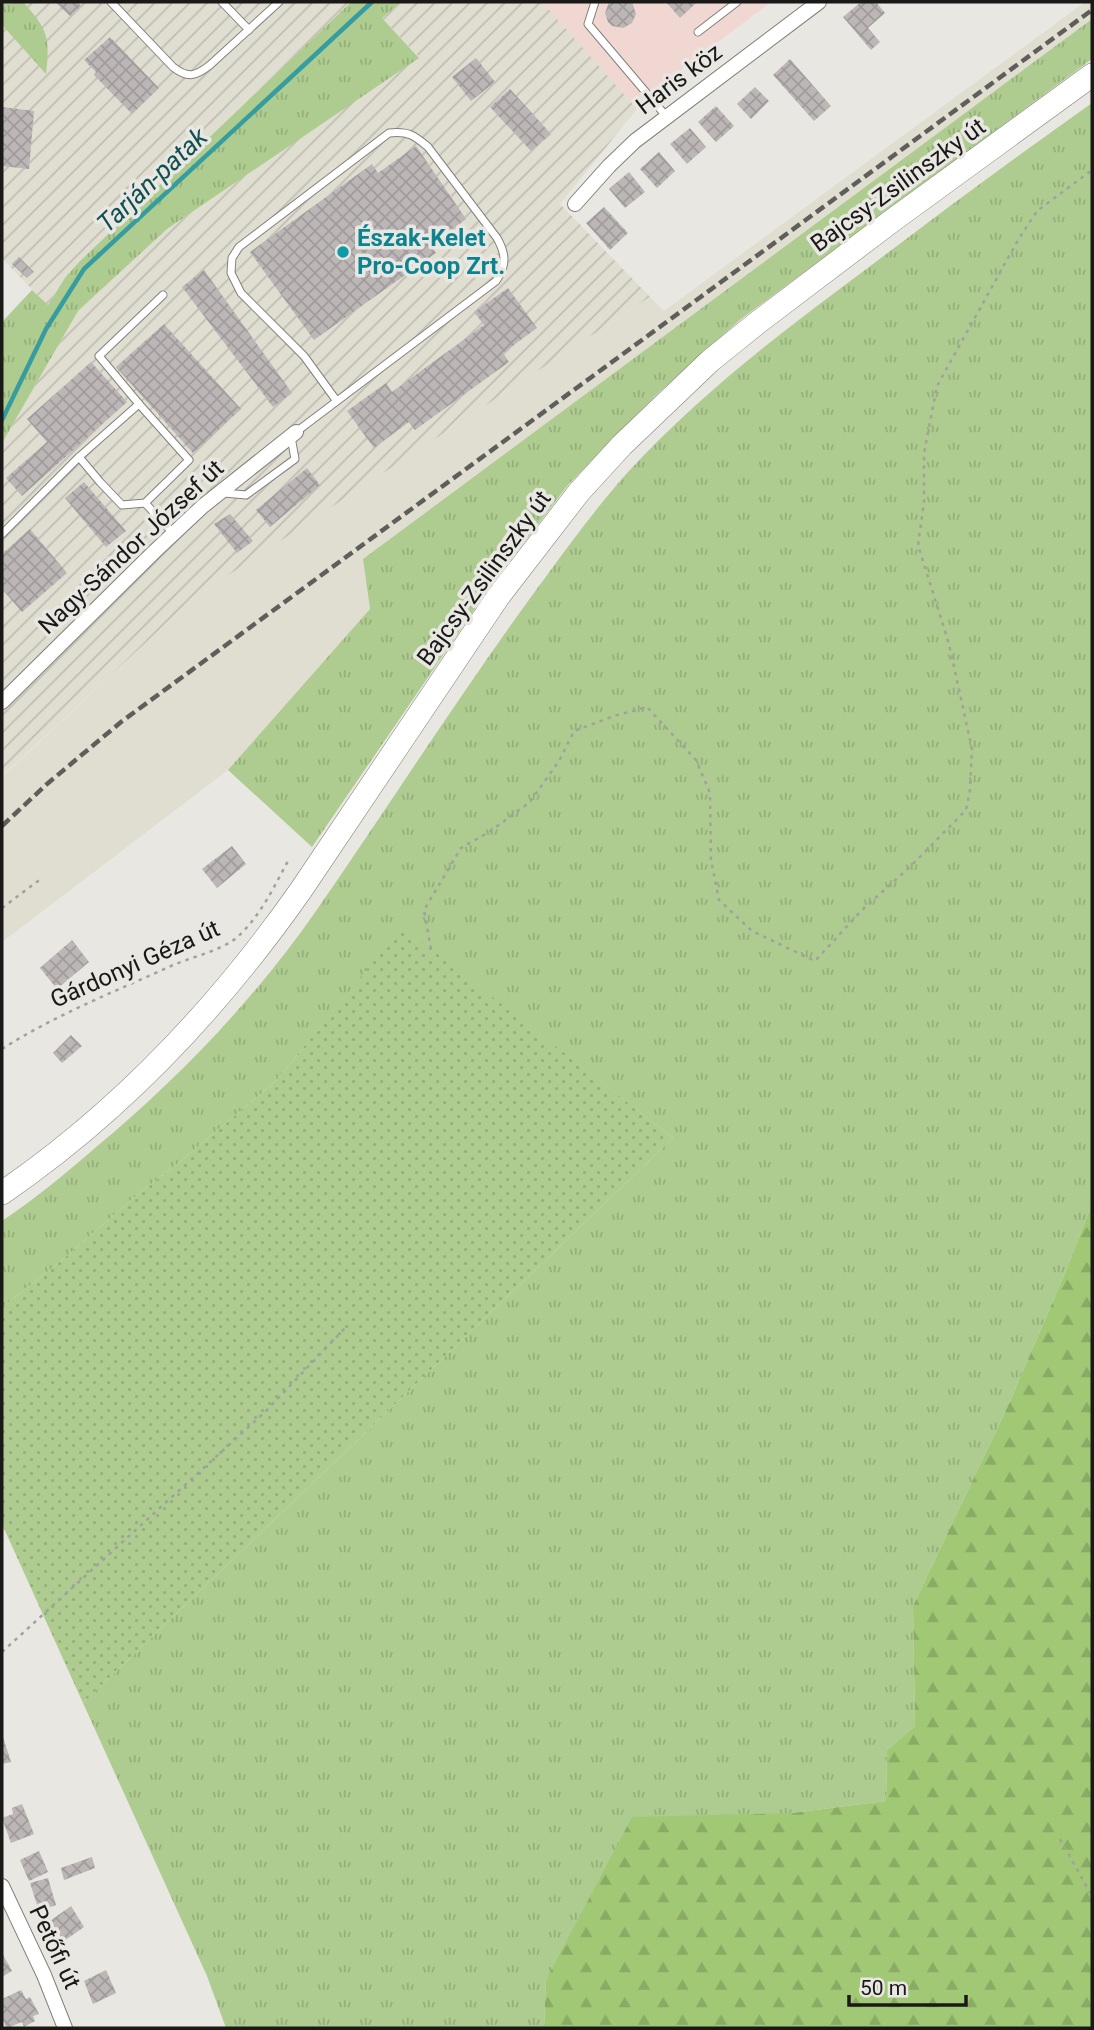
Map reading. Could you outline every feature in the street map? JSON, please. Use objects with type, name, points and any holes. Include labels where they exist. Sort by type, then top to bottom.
[{"type":"main road","name":"Bajcsy-Zsilinszky út","points":[[2,1193],[48,1160],[104,1113],[162,1060],[223,992],[301,890],[498,597],[579,492],[622,445],[710,361],[757,323],[1092,75]]},
{"type":"street","name":"Haris köz","points":[[575,204],[622,152],[819,2]]},
{"type":"street","name":"Nagy-Sándor József út","points":[[2,702],[173,533],[219,492],[293,434]]},
{"type":"street","name":"Petőfi út","points":[[2,1886],[44,1975],[65,2028]]},
{"type":"lane","points":[[111,2],[173,67],[191,76],[200,73],[279,2]]},
{"type":"lane","points":[[222,2],[249,30]]},
{"type":"lane","points":[[594,2],[588,24],[666,116]]},
{"type":"lane","points":[[698,32],[737,2]]},
{"type":"lane","points":[[219,492],[246,495],[295,459],[293,434],[496,281],[502,272],[505,252],[497,238],[428,147],[417,137],[403,131],[389,133],[239,247],[232,258],[231,273],[241,293],[304,356],[336,400]]},
{"type":"lane","points":[[79,457],[122,505],[145,503],[189,460],[99,356],[163,296]]},
{"type":"lane","points":[[2,534],[79,457],[139,404]]},
{"type":"lane","points":[[145,503],[173,533]]},
{"type":"path","points":[[431,949],[424,910],[461,848],[489,832],[530,802],[559,761],[574,731],[647,707],[696,760],[710,793],[711,860],[719,900],[751,931],[815,961],[862,910],[912,865],[966,810],[972,749],[949,644],[918,545],[924,502],[924,453],[937,386],[1018,240],[1037,211],[1092,170]]},
{"type":"path","name":"Gárdonyi Géza út","points":[[2,1049],[28,1032],[75,1009],[183,961],[224,946],[252,922],[289,859]]},
{"type":"path","points":[[2,908],[42,877]]},
{"type":"path","points":[[2,1652],[265,1412],[348,1325]]},
{"type":"path","points":[[1060,1839],[1092,1896]]},
{"type":"shaded area","points":[[23,2],[351,2],[79,262],[48,306],[2,258],[2,25],[46,73],[35,15]]},
{"type":"shaded area","points":[[402,2],[542,2],[637,109],[560,204],[650,297],[194,598],[2,776],[2,443],[78,311],[167,229],[419,57],[382,18]]},
{"type":"shaded area","points":[[542,2],[771,2],[656,89],[637,109]]},
{"type":"shaded area","points":[[1085,2],[1092,2],[1092,19],[363,559],[370,609],[228,770],[2,942],[2,777],[194,598],[650,297],[664,311]]},
{"type":"green space","points":[[2,2],[23,2],[38,20],[47,43],[46,74],[2,25]]},
{"type":"green space","points":[[351,2],[402,2],[382,18],[419,58],[167,229],[78,311],[2,443],[2,322],[32,290],[48,305],[79,262]]},
{"type":"green space","points":[[1092,19],[1092,59],[741,319],[656,395],[568,485],[487,591],[312,847],[228,770],[370,609],[363,559]]},
{"type":"green space","points":[[1092,103],[1092,1204],[1007,1408],[913,1606],[915,1726],[887,1750],[886,1801],[792,1813],[546,1979],[544,2028],[226,2028],[207,1976],[83,1703],[673,1138],[402,927],[276,1081],[2,1307],[2,1221],[61,1177],[126,1122],[185,1066],[241,1007],[316,911],[476,675],[578,533],[628,472],[656,443],[713,389],[774,339],[952,204]]},
{"type":"green space","points":[[402,926],[673,1138],[83,1703],[2,1524],[2,1307],[276,1081]]},
{"type":"green space","points":[[1092,1204],[1092,2028],[544,2028],[546,1980],[632,1817],[792,1813],[886,1801],[887,1750],[915,1726],[913,1606],[1007,1408]]},
{"type":"building","points":[[55,2],[77,2],[81,6],[70,16]]},
{"type":"building","points":[[609,2],[632,2],[636,14],[632,23],[623,28],[612,26],[605,13]]},
{"type":"building","points":[[666,2],[697,2],[680,18]]},
{"type":"building","points":[[861,2],[876,2],[885,13],[868,28],[880,42],[871,50],[843,17]]},
{"type":"building","points":[[110,37],[159,88],[132,114],[94,75],[96,72],[84,60]]},
{"type":"building","points":[[476,58],[495,82],[471,101],[452,77]]},
{"type":"building","points":[[790,59],[831,106],[814,121],[773,75]]},
{"type":"building","points":[[755,87],[769,101],[751,119],[737,104]]},
{"type":"building","points":[[510,89],[551,134],[531,151],[490,107]]},
{"type":"building","points":[[716,106],[734,126],[716,142],[698,122]]},
{"type":"building","points":[[2,107],[34,111],[29,169],[2,166]]},
{"type":"building","points":[[690,128],[706,147],[687,164],[670,144]]},
{"type":"building","name":"Észak-Kelet Pro-Coop Zrt.","points":[[416,146],[466,219],[430,245],[436,253],[314,340],[250,252],[372,164],[378,173]]},
{"type":"building","points":[[659,152],[675,171],[657,188],[640,169]]},
{"type":"building","points":[[629,172],[645,192],[625,208],[609,189]]},
{"type":"building","points":[[604,207],[628,233],[610,250],[586,223]]},
{"type":"building","points":[[19,257],[34,272],[27,278],[12,264]]},
{"type":"building","points":[[204,270],[292,393],[273,407],[182,287]]},
{"type":"building","points":[[508,288],[537,328],[503,353],[509,362],[415,430],[409,422],[374,448],[347,411],[386,383],[392,392],[484,325],[474,312]]},
{"type":"building","points":[[164,324],[241,409],[193,453],[116,367]]},
{"type":"building","points":[[91,362],[127,402],[22,496],[6,478],[47,442],[27,419]]},
{"type":"building","points":[[307,468],[320,485],[270,527],[256,510]]},
{"type":"building","points":[[84,482],[126,531],[106,547],[65,498]]},
{"type":"building","points":[[230,514],[253,541],[237,553],[214,524]]},
{"type":"building","points":[[30,529],[67,573],[22,612],[2,589],[2,554]]},
{"type":"building","points":[[232,846],[246,864],[217,888],[202,869]]},
{"type":"building","points":[[72,940],[89,962],[57,989],[40,968]]},
{"type":"building","points":[[71,1035],[82,1046],[62,1063],[53,1053]]},
{"type":"building","points":[[2,1734],[11,1762],[2,1764]]},
{"type":"building","points":[[22,1804],[34,1834],[11,1843],[2,1818],[13,1814],[12,1808]]},
{"type":"building","points":[[39,1851],[48,1872],[29,1881],[20,1860]]},
{"type":"building","points":[[92,1857],[95,1868],[64,1880],[61,1868]]},
{"type":"building","points":[[48,1878],[56,1905],[39,1911],[30,1883]]},
{"type":"building","points":[[71,1906],[84,1927],[64,1941],[50,1921]]},
{"type":"building","points":[[2,1953],[12,1971],[2,1977]]},
{"type":"building","points":[[106,1970],[116,1993],[93,2004],[84,1981]]},
{"type":"building","points":[[21,1990],[26,1999],[30,1997],[39,2014],[33,2016],[35,2021],[24,2027],[22,2022],[7,2028],[2,2018],[2,1999]]},
{"type":"waterway","name":"Tarján-patak","points":[[2,420],[46,329],[84,269],[372,2]]},
{"type":"railway","points":[[2,826],[121,722],[1092,10]]},
{"type":"place","name":"Észak-Kelet Pro-Coop Zrt.","points":[[343,252]]}]
